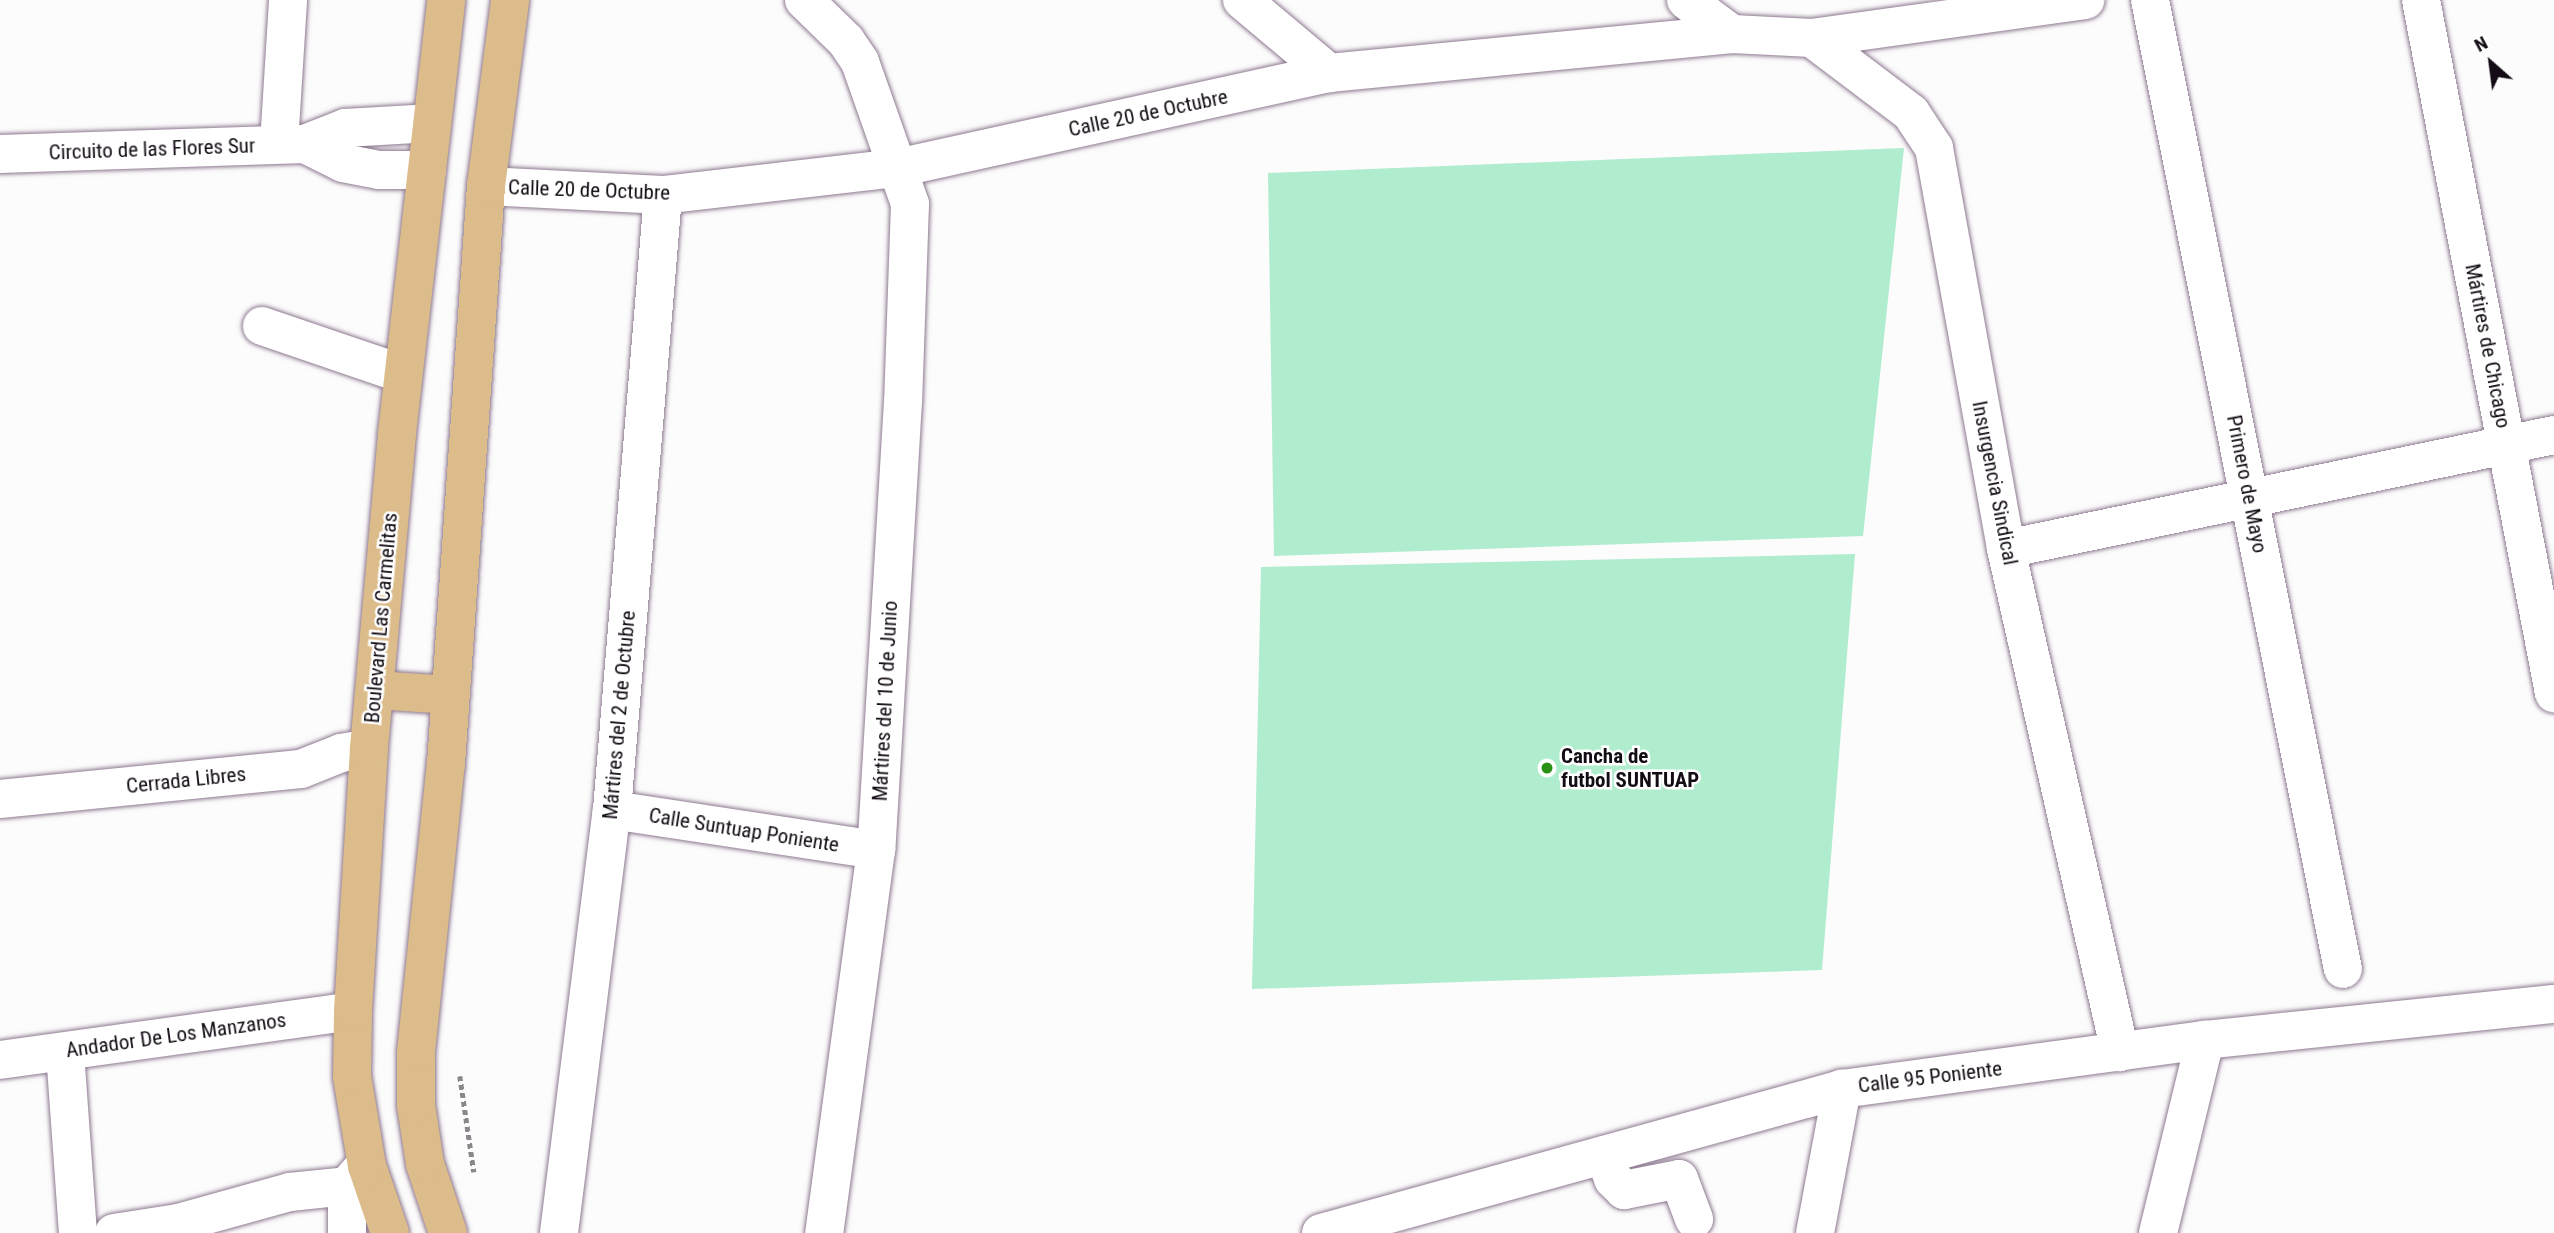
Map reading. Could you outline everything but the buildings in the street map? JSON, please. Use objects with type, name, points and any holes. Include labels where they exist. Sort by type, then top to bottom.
[{"type":"main road","name":"Boulevard Las Carmelitas","points":[[390,1233],[357,1176],[352,1011],[369,748],[403,374],[446,0]]},
{"type":"main road","points":[[448,1233],[425,1164],[416,1105],[416,1052],[450,695],[486,186],[510,0]]},
{"type":"main road","points":[[375,690],[450,695]]},
{"type":"street","points":[[288,0],[292,144]]},
{"type":"street","points":[[1242,0],[1329,73]]},
{"type":"street","points":[[1686,0],[1732,34]]},
{"type":"street","name":"Calle 20 de Octubre","points":[[486,186],[663,195],[897,168],[1329,73],[1732,34],[1812,38],[2085,0]]},
{"type":"street","name":"Primero de Mayo","points":[[2150,0],[2343,969]]},
{"type":"street","name":"Mártires de Chicago","points":[[2421,0],[2554,693]]},
{"type":"street","name":"Mártires del 10 de Junio","points":[[818,5],[860,62],[909,204],[876,850],[824,1233]]},
{"type":"street","name":"Insurgencia Sindical","points":[[1812,38],[1911,113],[1934,148],[2007,550],[2107,979],[2120,1052]]},
{"type":"street","name":"Circuito de las Flores Sur","points":[[0,154],[292,144],[345,128],[432,123]]},
{"type":"street","name":"Circuito de las Flores Sur","points":[[292,144],[379,170],[427,170]]},
{"type":"street","name":"Mártires del 2 de Octubre","points":[[559,1233],[612,810],[663,195]]},
{"type":"street","points":[[262,326],[403,374]]},
{"type":"street","points":[[2007,550],[2554,435]]},
{"type":"street","name":"Cerrada Libres","points":[[0,799],[301,769],[341,753],[369,748]]},
{"type":"street","name":"Calle Suntuap Poniente","points":[[612,810],[876,850]]},
{"type":"street","name":"Calle 95 Poniente","points":[[1321,1233],[1394,1224],[1604,1155],[1842,1089],[2205,1040],[2554,1004]]},
{"type":"street","name":"Andador De Los Manzanos","points":[[0,1059],[352,1011]]},
{"type":"street","points":[[2158,1233],[2205,1040]]},
{"type":"street","points":[[65,1052],[78,1233]]},
{"type":"street","points":[[1815,1233],[1842,1089]]},
{"type":"street","points":[[1604,1155],[1619,1189],[1679,1179],[1694,1219]]},
{"type":"street","points":[[114,1233],[177,1223],[357,1176],[347,1233]]},
{"type":"green space","points":[[1904,148],[1863,536],[1274,556],[1268,173]]},
{"type":"green space","name":"Cancha de futbol SUNTUAP","points":[[1855,554],[1822,970],[1252,989],[1261,567]]},
{"type":"place","name":"Cancha de futbol SUNTUAP","points":[[1547,768]]}]
